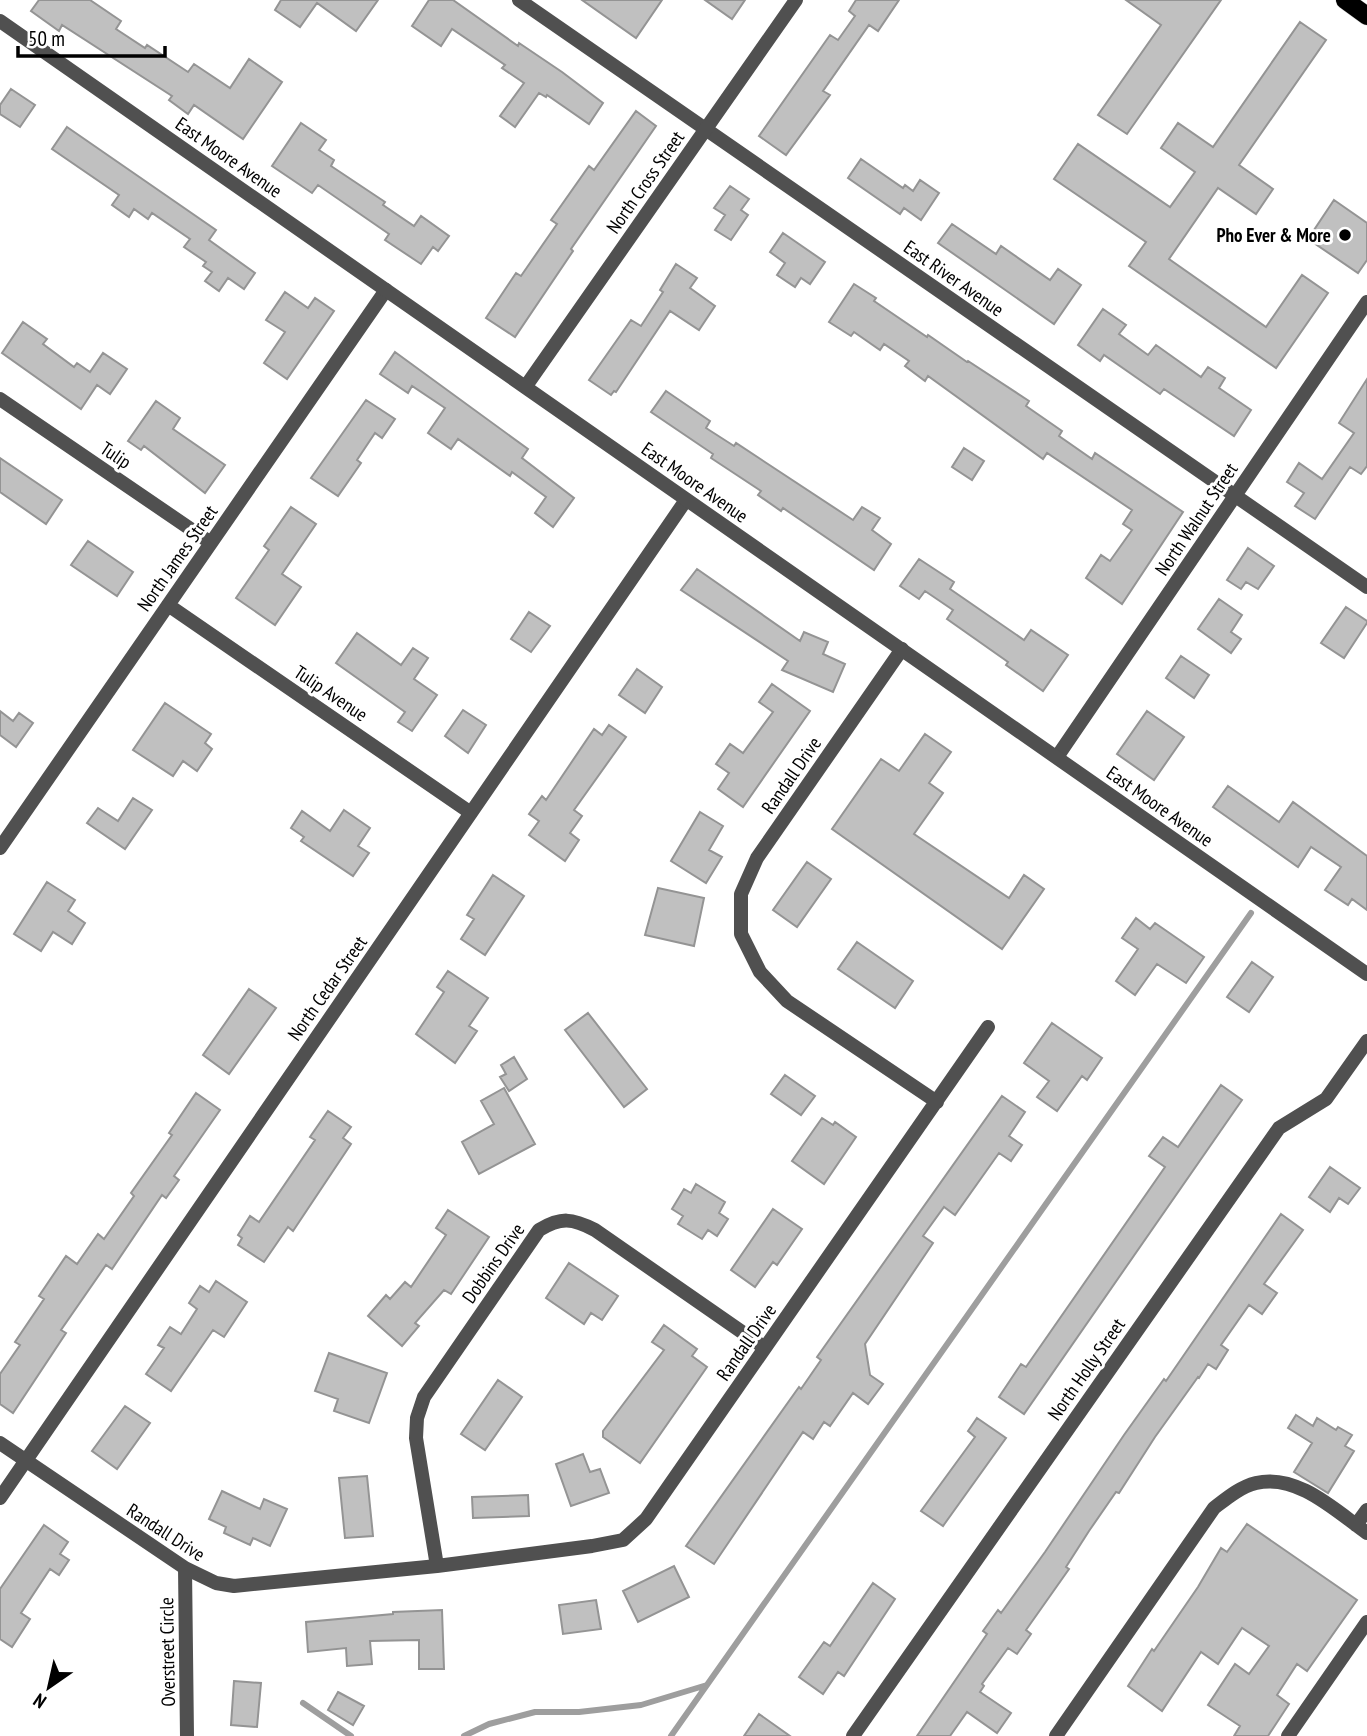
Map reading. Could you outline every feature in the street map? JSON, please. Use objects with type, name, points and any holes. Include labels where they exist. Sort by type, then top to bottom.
[{"type":"main road","points":[[1345,0],[1367,16]]},
{"type":"street","name":"East River Avenue","points":[[519,0],[1367,587]]},
{"type":"street","name":"North Cross Street","points":[[526,387],[796,0]]},
{"type":"street","name":"East Moore Avenue","points":[[0,21],[1367,974]]},
{"type":"street","name":"North James Street","points":[[1,844],[386,290]]},
{"type":"street","name":"North Walnut Street","points":[[1057,757],[1367,302]]},
{"type":"street","name":"Tulip","points":[[0,399],[211,543]]},
{"type":"street","name":"North Cedar Street","points":[[0,1498],[687,500]]},
{"type":"street","name":"Tulip Avenue","points":[[168,605],[471,813]]},
{"type":"street","name":"Randall Drive","points":[[0,1443],[185,1568],[216,1583],[234,1587],[437,1566],[623,1540],[646,1519],[937,1101],[787,1001],[760,972],[741,934],[741,894],[757,858],[902,649]]},
{"type":"street","points":[[937,1101],[988,1027]]},
{"type":"street","name":"North Holly Street","points":[[853,1736],[1279,1128],[1326,1099],[1367,1041]]},
{"type":"street","name":"Dobbins Drive","points":[[437,1566],[416,1438],[417,1418],[424,1397],[538,1230],[555,1220],[578,1221],[595,1230],[765,1348]]},
{"type":"street","points":[[1056,1736],[1214,1508],[1234,1492],[1256,1483],[1281,1482],[1304,1489],[1361,1529],[1367,1510]]},
{"type":"street","name":"Overstreet Circle","points":[[185,1568],[187,1736]]},
{"type":"street","points":[[1288,1736],[1367,1622]]},
{"type":"building","points":[[39,0],[90,0],[121,21],[116,29],[145,48],[147,45],[188,72],[194,64],[230,88],[249,59],[282,82],[243,139],[194,105],[188,114],[169,100],[172,96],[62,25],[59,31],[31,11]]},
{"type":"building","points":[[281,0],[378,0],[356,31],[317,3],[300,27],[275,10]]},
{"type":"building","points":[[429,0],[453,0],[518,46],[519,43],[562,72],[603,103],[589,124],[547,95],[546,97],[539,93],[515,127],[500,116],[524,83],[502,68],[505,65],[452,29],[441,46],[412,26]]},
{"type":"building","points":[[582,0],[662,0],[636,38]]},
{"type":"building","points":[[705,0],[745,0],[732,19]]},
{"type":"building","points":[[856,0],[899,0],[878,31],[869,25],[823,91],[830,95],[786,155],[759,136],[830,35],[838,40],[855,16],[849,11]]},
{"type":"building","points":[[1126,0],[1221,0],[1127,134],[1098,115],[1161,25]]},
{"type":"building","points":[[1300,22],[1326,40],[1239,165],[1273,189],[1256,214],[1218,188],[1169,259],[1266,327],[1302,275],[1328,293],[1276,368],[1129,266],[1146,242],[1054,179],[1078,144],[1170,207],[1195,172],[1161,148],[1178,123],[1213,147]]},
{"type":"building","points":[[11,89],[35,105],[20,127],[0,114],[0,105]]},
{"type":"building","points":[[636,111],[656,126],[571,249],[573,251],[515,337],[486,318],[516,273],[521,276],[557,224],[551,220],[589,166],[594,170]]},
{"type":"building","points":[[301,123],[326,140],[319,150],[334,160],[331,166],[385,202],[383,205],[414,226],[421,216],[449,236],[438,251],[433,247],[421,264],[385,240],[389,234],[318,185],[312,193],[272,166]]},
{"type":"building","points":[[67,127],[216,230],[209,240],[255,273],[244,289],[228,278],[219,291],[205,281],[212,272],[203,266],[206,262],[184,247],[190,239],[152,213],[148,219],[134,209],[129,217],[112,205],[119,195],[52,149]]},
{"type":"building","points":[[861,159],[903,188],[905,185],[913,191],[920,180],[939,193],[921,220],[904,208],[900,214],[848,178]]},
{"type":"building","points":[[730,186],[749,199],[741,210],[748,215],[731,240],[715,230],[725,215],[714,208]]},
{"type":"building","points":[[1334,200],[1367,223],[1367,260],[1358,273],[1308,239]]},
{"type":"building","points":[[952,224],[996,254],[1001,246],[1050,280],[1058,269],[1081,285],[1054,324],[938,243]]},
{"type":"building","points":[[783,233],[825,262],[810,284],[801,278],[795,287],[777,275],[785,263],[770,252]]},
{"type":"building","points":[[676,264],[697,278],[690,288],[715,306],[699,330],[670,311],[616,392],[611,395],[589,380],[631,320],[641,326],[663,292],[660,290]]},
{"type":"building","points":[[854,284],[927,337],[928,335],[1029,401],[1026,406],[1062,431],[1059,436],[1092,459],[1095,453],[1183,512],[1122,604],[1086,578],[1101,555],[1110,561],[1132,530],[1123,524],[1132,510],[1047,453],[1043,459],[928,376],[925,381],[905,366],[909,361],[884,344],[880,350],[854,332],[851,336],[829,322]]},
{"type":"building","points":[[285,292],[308,308],[315,298],[334,311],[287,379],[264,363],[285,332],[266,320]]},
{"type":"building","points":[[1103,309],[1126,325],[1119,334],[1148,355],[1156,345],[1201,377],[1208,367],[1225,378],[1219,388],[1251,410],[1234,436],[1164,389],[1160,394],[1104,355],[1100,361],[1078,345]]},
{"type":"building","points":[[23,322],[47,339],[43,344],[74,367],[77,363],[90,372],[103,353],[127,369],[110,394],[97,385],[81,409],[2,353]]},
{"type":"building","points":[[395,352],[528,449],[522,458],[574,498],[553,527],[535,513],[546,497],[512,472],[510,476],[458,439],[451,449],[428,433],[445,408],[412,386],[408,393],[380,374]]},
{"type":"building","points":[[1367,379],[1367,466],[1361,474],[1350,467],[1315,519],[1295,506],[1304,493],[1287,482],[1299,463],[1322,479],[1354,433],[1339,423]]},
{"type":"building","points":[[666,391],[710,421],[706,428],[734,446],[736,443],[853,520],[862,507],[880,518],[872,530],[891,544],[874,570],[783,508],[781,511],[758,495],[761,491],[711,458],[713,454],[651,412]]},
{"type":"building","points":[[366,400],[395,419],[382,438],[375,433],[357,460],[361,463],[338,496],[311,478]]},
{"type":"building","points":[[156,401],[180,418],[173,429],[225,465],[205,493],[144,446],[141,450],[128,441]]},
{"type":"building","points":[[964,448],[984,461],[972,480],[952,467]]},
{"type":"building","points":[[0,458],[62,500],[46,524],[0,492]]},
{"type":"building","points":[[291,507],[316,524],[282,574],[301,587],[275,625],[236,598],[269,550],[264,546]]},
{"type":"building","points":[[88,541],[133,572],[117,596],[71,565]]},
{"type":"building","points":[[1248,548],[1274,566],[1258,589],[1246,582],[1241,589],[1227,580]]},
{"type":"building","points":[[919,559],[954,582],[950,589],[1024,640],[1031,630],[1068,655],[1043,691],[1006,665],[1008,662],[947,619],[953,610],[925,591],[919,599],[900,586]]},
{"type":"building","points":[[697,569],[800,641],[804,632],[828,642],[823,654],[845,664],[833,692],[782,670],[788,661],[681,590]]},
{"type":"building","points":[[1219,599],[1242,615],[1231,632],[1241,639],[1231,653],[1198,629]]},
{"type":"building","points":[[1346,607],[1367,623],[1344,658],[1321,643]]},
{"type":"building","points":[[529,612],[550,626],[531,652],[511,639]]},
{"type":"building","points":[[357,633],[401,665],[413,648],[428,658],[414,679],[437,695],[412,731],[398,722],[405,712],[336,663]]},
{"type":"building","points":[[1181,656],[1209,675],[1194,698],[1166,678]]},
{"type":"building","points":[[637,669],[662,687],[645,713],[619,695]]},
{"type":"building","points":[[772,684],[810,711],[743,807],[718,789],[729,773],[716,764],[730,744],[743,753],[773,712],[759,702]]},
{"type":"building","points":[[165,703],[211,734],[205,743],[212,749],[197,771],[183,761],[173,776],[133,750]]},
{"type":"building","points":[[463,710],[486,725],[468,753],[445,736]]},
{"type":"building","points":[[0,711],[13,721],[19,713],[33,723],[16,747],[0,735]]},
{"type":"building","points":[[1147,711],[1184,737],[1154,780],[1117,754]]},
{"type":"building","points":[[609,725],[626,737],[574,810],[582,816],[570,833],[579,840],[565,861],[529,835],[539,821],[529,814],[542,796],[546,800],[594,729],[602,735]]},
{"type":"building","points":[[925,734],[951,752],[929,783],[943,793],[914,834],[1009,898],[1024,875],[1044,889],[1002,949],[832,829],[881,759],[899,771]]},
{"type":"building","points":[[1228,786],[1279,822],[1293,802],[1367,856],[1367,910],[1352,899],[1348,905],[1325,890],[1341,867],[1311,847],[1298,867],[1213,807]]},
{"type":"building","points":[[133,798],[152,810],[125,849],[87,823],[98,808],[118,821]]},
{"type":"building","points":[[344,810],[370,828],[358,846],[369,853],[353,876],[301,841],[304,837],[291,828],[302,811],[330,831]]},
{"type":"building","points":[[700,812],[723,826],[709,850],[722,857],[706,883],[671,861]]},
{"type":"building","points":[[807,862],[831,879],[797,927],[773,910]]},
{"type":"building","points":[[493,875],[524,896],[485,955],[461,939],[474,919],[467,915]]},
{"type":"building","points":[[47,882],[75,900],[68,911],[85,923],[72,944],[53,932],[41,951],[14,934]]},
{"type":"building","points":[[658,888],[704,898],[694,946],[645,935]]},
{"type":"building","points":[[1136,918],[1150,929],[1155,923],[1204,957],[1186,983],[1157,964],[1135,995],[1116,981],[1138,949],[1122,938]]},
{"type":"building","points":[[857,942],[913,981],[895,1008],[838,969]]},
{"type":"building","points":[[1252,962],[1273,977],[1249,1012],[1227,997]]},
{"type":"building","points":[[448,971],[488,998],[469,1026],[477,1031],[455,1063],[416,1034],[444,992],[437,987]]},
{"type":"building","points":[[249,989],[276,1008],[229,1074],[203,1055]]},
{"type":"building","points":[[588,1013],[647,1089],[624,1107],[565,1030]]},
{"type":"building","points":[[1052,1023],[1102,1058],[1087,1080],[1082,1076],[1057,1111],[1037,1097],[1049,1081],[1024,1063]]},
{"type":"building","points":[[514,1057],[527,1079],[509,1091],[500,1077],[506,1074],[501,1065]]},
{"type":"building","points":[[785,1075],[815,1096],[801,1115],[771,1094]]},
{"type":"building","points":[[1221,1085],[1242,1100],[1024,1414],[999,1397],[1021,1364],[1026,1367],[1165,1167],[1149,1156],[1163,1137],[1178,1147]]},
{"type":"building","points":[[504,1088],[535,1144],[479,1174],[462,1142],[494,1124],[481,1101]]},
{"type":"building","points":[[196,1093],[220,1110],[174,1176],[179,1180],[166,1198],[162,1195],[112,1269],[106,1265],[61,1330],[66,1333],[13,1413],[0,1404],[0,1374],[20,1345],[15,1342],[44,1299],[39,1296],[66,1256],[77,1264],[98,1234],[104,1239],[134,1196],[131,1193],[172,1135],[169,1133]]},
{"type":"building","points":[[1002,1096],[1025,1112],[1009,1136],[1022,1145],[1011,1161],[999,1153],[955,1215],[944,1207],[923,1236],[933,1243],[865,1344],[870,1375],[883,1384],[868,1404],[853,1393],[830,1426],[824,1422],[813,1439],[803,1432],[714,1564],[686,1546],[799,1387],[801,1389],[821,1360],[817,1357]]},
{"type":"building","points":[[328,1111],[351,1127],[343,1138],[351,1144],[293,1231],[288,1227],[264,1262],[238,1245],[242,1238],[238,1235],[250,1216],[259,1222],[315,1140],[310,1137]]},
{"type":"building","points":[[822,1118],[833,1125],[835,1122],[856,1137],[824,1184],[792,1161]]},
{"type":"building","points":[[1330,1167],[1360,1188],[1348,1204],[1339,1198],[1330,1212],[1309,1197]]},
{"type":"building","points":[[696,1184],[725,1202],[719,1213],[728,1219],[717,1236],[708,1230],[702,1239],[678,1224],[683,1216],[672,1209],[684,1189],[691,1193]]},
{"type":"building","points":[[773,1209],[802,1229],[777,1265],[773,1262],[755,1287],[731,1270]]},
{"type":"building","points":[[448,1210],[489,1237],[451,1294],[444,1290],[415,1323],[419,1326],[402,1346],[368,1316],[386,1295],[390,1299],[405,1282],[411,1287],[446,1235],[436,1228]]},
{"type":"building","points":[[1281,1214],[1303,1230],[1264,1284],[1277,1293],[1262,1314],[1249,1305],[1221,1345],[1228,1350],[1216,1369],[1208,1364],[1155,1437],[1119,1493],[1116,1492],[1089,1531],[1066,1567],[1069,1569],[1026,1630],[1031,1634],[1017,1654],[1008,1648],[982,1684],[984,1686],[980,1692],[1011,1713],[997,1733],[967,1712],[950,1736],[917,1736],[987,1634],[983,1631],[998,1610],[1001,1613],[1045,1552],[1124,1435],[1164,1379],[1166,1381]]},
{"type":"building","points":[[569,1263],[618,1296],[602,1320],[591,1313],[584,1324],[546,1298]]},
{"type":"building","points":[[216,1281],[247,1302],[224,1337],[213,1330],[171,1391],[146,1374],[164,1348],[158,1345],[170,1327],[181,1334],[197,1309],[189,1303],[200,1286],[209,1292]]},
{"type":"building","points":[[664,1325],[697,1349],[692,1356],[707,1367],[640,1463],[603,1437],[603,1431],[664,1350],[652,1342]]},
{"type":"building","points":[[329,1353],[387,1373],[369,1423],[334,1411],[338,1399],[315,1391]]},
{"type":"building","points":[[498,1380],[522,1397],[485,1450],[461,1434]]},
{"type":"building","points":[[125,1406],[150,1423],[117,1469],[92,1451]]},
{"type":"building","points":[[1296,1415],[1313,1426],[1317,1418],[1336,1430],[1338,1427],[1352,1435],[1345,1446],[1354,1451],[1328,1493],[1294,1472],[1312,1443],[1288,1428]]},
{"type":"building","points":[[977,1418],[1006,1438],[943,1526],[921,1511],[975,1437],[968,1431]]},
{"type":"building","points":[[583,1454],[590,1472],[600,1469],[609,1493],[571,1506],[556,1464]]},
{"type":"building","points":[[367,1476],[373,1536],[345,1538],[339,1478]]},
{"type":"building","points":[[222,1491],[260,1509],[264,1499],[287,1509],[270,1546],[253,1538],[250,1545],[224,1533],[226,1527],[209,1519]]},
{"type":"building","points":[[528,1495],[529,1516],[473,1518],[472,1497]]},
{"type":"building","points":[[1247,1524],[1357,1600],[1307,1671],[1297,1664],[1277,1695],[1289,1704],[1268,1736],[1234,1736],[1240,1726],[1208,1705],[1235,1664],[1249,1674],[1269,1646],[1242,1628],[1218,1664],[1201,1652],[1162,1711],[1128,1686],[1198,1587],[1221,1548],[1227,1552]]},
{"type":"building","points":[[44,1525],[68,1542],[60,1554],[69,1560],[59,1575],[50,1569],[21,1613],[30,1619],[12,1647],[0,1639],[0,1589]]},
{"type":"building","points":[[674,1566],[689,1597],[638,1622],[623,1591]]},
{"type":"building","points":[[873,1583],[895,1599],[844,1676],[838,1672],[823,1694],[799,1677],[824,1642],[830,1646]]},
{"type":"building","points":[[596,1600],[601,1629],[563,1634],[559,1605]]},
{"type":"building","points":[[442,1610],[444,1669],[419,1669],[419,1640],[370,1641],[372,1664],[347,1666],[346,1648],[308,1652],[306,1622],[393,1612]]},
{"type":"building","points":[[234,1681],[261,1683],[257,1727],[231,1725]]},
{"type":"building","points":[[338,1692],[364,1706],[353,1725],[328,1710]]},
{"type":"building","points":[[759,1714],[790,1736],[744,1736]]},
{"type":"waterway","points":[[671,1736],[1251,913]]},
{"type":"waterway","points":[[464,1736],[489,1724],[535,1712],[579,1712],[641,1705],[707,1685]]},
{"type":"waterway","points":[[303,1703],[351,1736]]},
{"type":"place","name":"Pho Ever & More","points":[[1345,235]]}]
